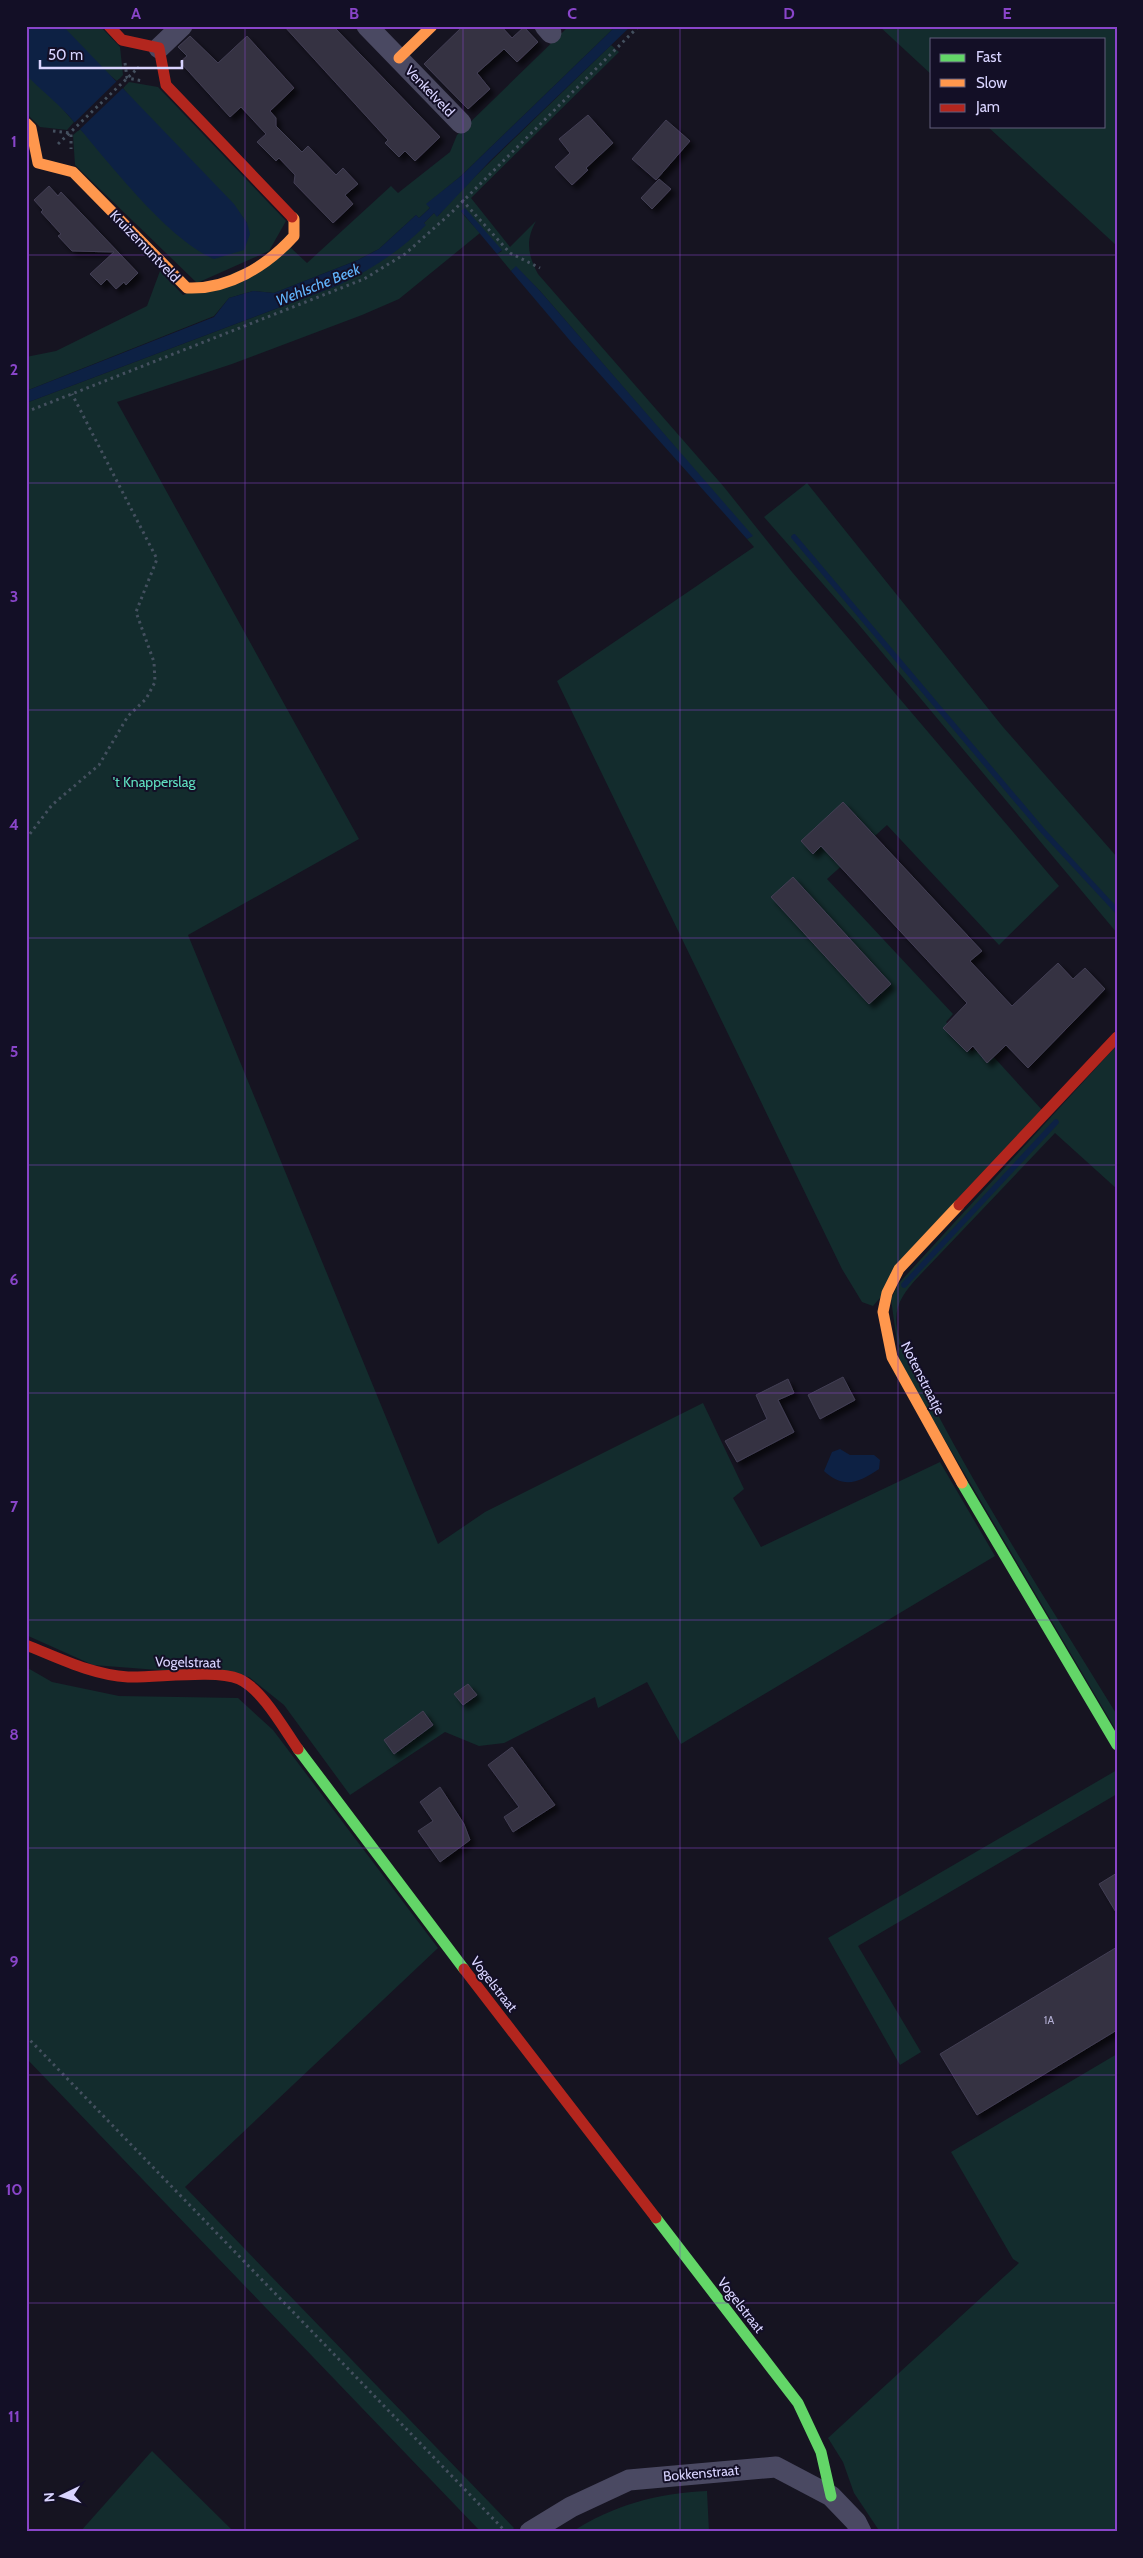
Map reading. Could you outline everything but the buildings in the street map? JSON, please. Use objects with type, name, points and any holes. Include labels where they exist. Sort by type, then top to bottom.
[{"type":"street","points":[[109,26],[122,40],[159,48]]},
{"type":"street","points":[[159,48],[182,26]]},
{"type":"street","name":"Venkelveld","points":[[367,26],[461,123]]},
{"type":"street","name":"Venkelveld","points":[[399,58],[432,26]]},
{"type":"street","points":[[159,48],[166,85]]},
{"type":"street","name":"Kruizemuntveld","points":[[73,172],[188,288],[201,288],[241,276],[265,263],[285,248],[294,236],[294,219],[166,85]]},
{"type":"street","points":[[29,126],[32,169],[73,172]]},
{"type":"street","name":"Notenstraatje","points":[[1117,1036],[899,1269],[885,1291],[882,1308],[883,1326],[892,1357],[993,1538],[1117,1745]]},
{"type":"street","name":"Vogelstraat","points":[[26,1645],[88,1670],[127,1676],[210,1675],[239,1678],[260,1696],[362,1836],[798,2403],[821,2452],[831,2496]]},
{"type":"street","name":"Bokkenstraat","points":[[530,2532],[571,2507],[629,2480],[776,2467],[831,2496],[856,2522],[861,2532]]},
{"type":"path","points":[[26,412],[364,279],[404,254],[462,200],[638,26]]},
{"type":"path","points":[[122,40],[127,78],[166,85]]},
{"type":"path","points":[[72,131],[124,82]]},
{"type":"path","points":[[29,126],[71,133],[73,172]]},
{"type":"path","points":[[462,200],[510,253],[540,268]]},
{"type":"path","points":[[26,839],[52,805],[99,766],[128,716],[146,699],[155,682],[154,662],[136,612],[157,559],[72,394]]},
{"type":"path","points":[[26,2036],[506,2532]]},
{"type":"green space","points":[[50,26],[100,26],[120,47],[123,75],[117,81]]},
{"type":"green space","points":[[569,26],[616,26],[461,176],[427,204],[430,208],[419,218],[416,215],[379,249],[358,260],[274,293],[253,291],[229,298],[214,316],[26,391],[26,357],[56,351],[147,306],[160,271],[183,295],[291,248],[307,263],[391,186],[398,193],[450,152],[457,135]]},
{"type":"green space","points":[[879,26],[1117,26],[1117,246],[989,128],[1106,128],[1106,38],[930,38],[930,73]]},
{"type":"green space","name":"'t Knapperslag","points":[[611,45],[619,52],[471,198],[510,247],[536,221],[530,235],[529,248],[538,274],[724,487],[792,572],[1059,886],[999,945],[887,825],[827,879],[953,1014],[946,1022],[972,1051],[981,1043],[1043,1111],[873,1306],[862,1302],[842,1269],[557,681],[754,547],[747,539],[752,536],[540,291],[516,267],[511,271],[497,254],[502,251],[461,212],[480,233],[399,299],[232,364],[117,402],[359,839],[188,935],[438,1544],[485,1512],[703,1403],[744,1489],[733,1498],[761,1547],[940,1462],[995,1556],[681,1744],[647,1682],[598,1708],[595,1697],[504,1743],[479,1746],[445,1732],[350,1795],[284,1705],[249,1677],[93,1665],[26,1635],[26,403],[339,285],[425,225],[424,223],[434,213],[438,216],[453,198]]},
{"type":"green space","points":[[26,67],[74,122],[67,130],[40,127],[26,113]]},
{"type":"green space","points":[[129,82],[158,87],[286,221],[269,251],[197,283],[75,165],[73,135],[80,129],[89,138],[247,223],[239,212],[235,212],[196,178],[123,88]]},
{"type":"green space","points":[[807,483],[1003,727],[1117,857],[1117,933],[859,625],[764,517]]},
{"type":"green space","points":[[1117,1045],[1117,1189],[1055,1133],[914,1282],[904,1294],[898,1306],[896,1321],[900,1340],[914,1373],[1002,1528],[1117,1715],[1117,1732],[900,1364],[891,1299],[899,1283]]},
{"type":"green space","points":[[26,1667],[52,1682],[119,1696],[238,1698],[273,1730],[438,1948],[185,2187],[514,2528],[510,2532],[481,2532],[26,2058]]},
{"type":"green space","points":[[1117,1770],[1117,1794],[858,1946],[921,2052],[900,2065],[828,1938]]},
{"type":"green space","points":[[1117,2054],[1117,2532],[880,2532],[854,2493],[843,2462],[828,2438],[1019,2263],[1013,2259],[951,2152]]},
{"type":"green space","points":[[152,2451],[234,2532],[80,2532]]},
{"type":"green space","points":[[707,2491],[709,2532],[572,2532],[604,2514],[636,2502],[671,2494]]},
{"type":"water","points":[[26,26],[63,26],[234,204],[247,223],[250,234],[244,250],[214,259],[195,249],[176,234],[136,195],[68,115],[26,75]]},
{"type":"water","name":"Wehlsche Beek","points":[[616,26],[631,26],[490,161],[437,217],[434,213],[424,223],[426,225],[416,234],[374,266],[339,285],[26,403],[26,391],[214,317],[229,298],[253,291],[274,293],[358,260],[379,249],[416,215],[419,218],[430,208],[426,204],[461,176]]},
{"type":"water","points":[[465,208],[502,250],[497,254],[461,211]]},
{"type":"water","points":[[516,266],[540,291],[753,536],[747,539],[572,343],[511,271]]},
{"type":"water","points":[[840,1449],[850,1455],[874,1455],[880,1460],[879,1469],[858,1481],[844,1482],[831,1477],[824,1471],[832,1452]]},
{"type":"pier","points":[[119,79],[125,86],[78,131],[73,124]]},
{"type":"waterway","points":[[794,537],[1042,830],[1117,911]]},
{"type":"waterway","points":[[904,1285],[1056,1122]]},
{"type":"traffic: fast","points":[[962,1483],[1117,1745]]},
{"type":"traffic: fast","points":[[298,1749],[464,1969]]},
{"type":"traffic: fast","points":[[656,2218],[798,2403],[821,2452],[831,2496]]},
{"type":"traffic: slow","points":[[399,58],[432,26]]},
{"type":"traffic: slow","points":[[26,123],[31,128],[38,163],[73,172],[187,288],[217,285],[246,274],[259,266],[272,257],[294,236],[294,219],[292,217]]},
{"type":"traffic: slow","points":[[959,1205],[899,1269],[887,1293],[883,1312],[892,1357],[962,1483]]},
{"type":"traffic: jam","points":[[109,26],[122,40],[159,48],[166,85],[292,217]]},
{"type":"traffic: jam","points":[[959,1205],[1117,1037]]},
{"type":"traffic: jam","points":[[26,1645],[76,1665],[115,1676],[140,1677],[201,1674],[229,1676],[239,1679],[248,1684],[264,1700],[298,1749]]},
{"type":"traffic: jam","points":[[464,1969],[656,2218]]}]
